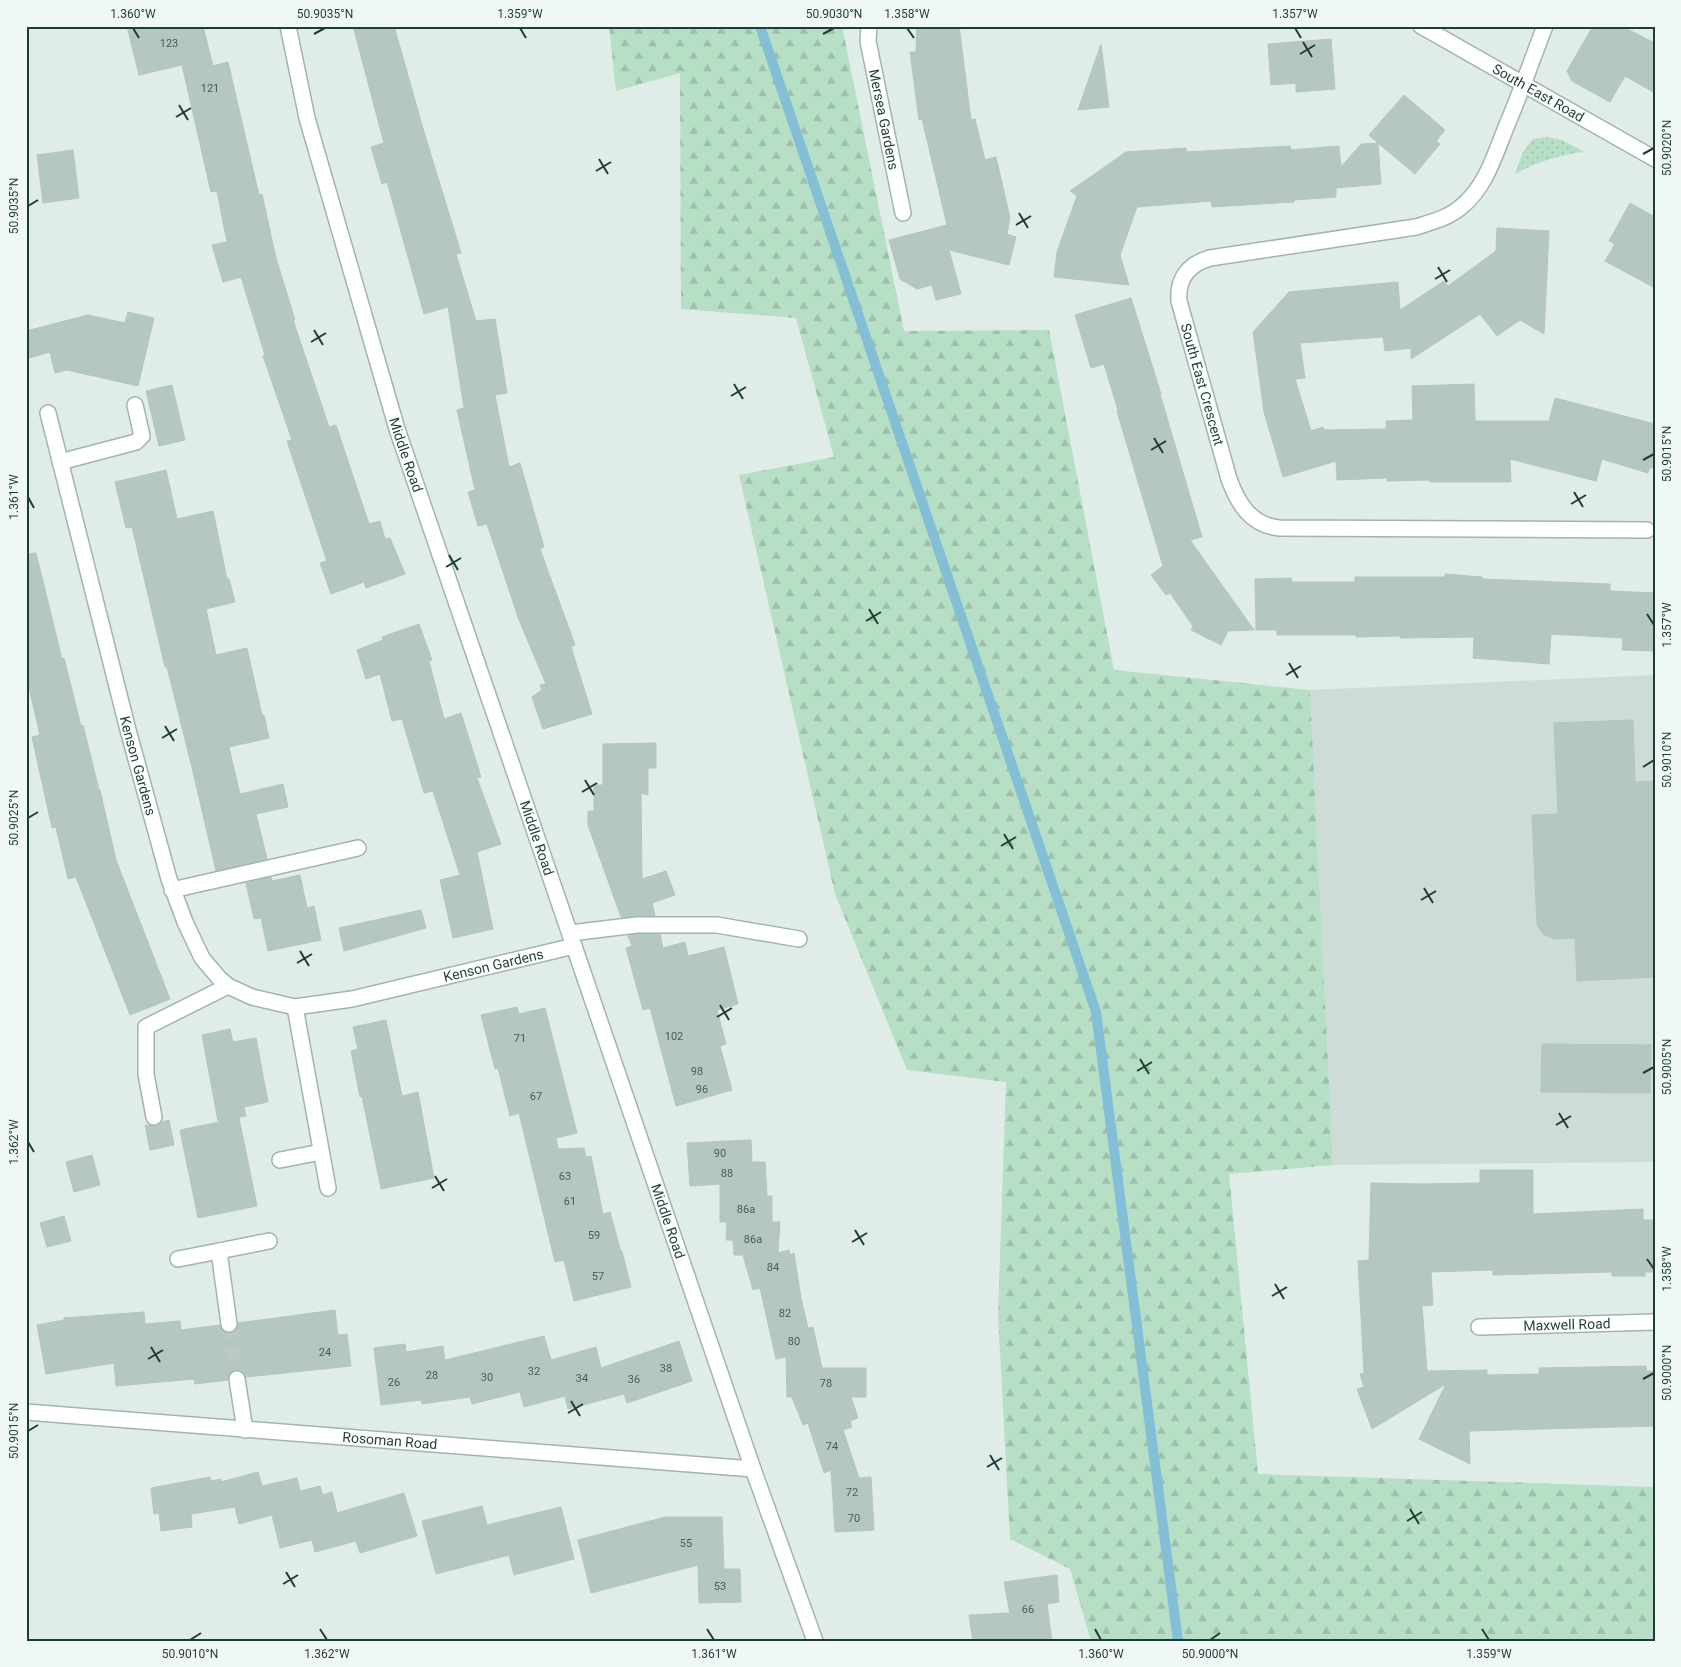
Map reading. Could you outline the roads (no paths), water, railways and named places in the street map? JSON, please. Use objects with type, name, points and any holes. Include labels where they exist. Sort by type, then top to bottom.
[{"type":"street","name":"Middle Road","points":[[288,26],[308,118],[397,429],[753,1468],[815,1641]]},
{"type":"street","name":"Mersea Gardens","points":[[869,26],[868,41],[903,213]]},
{"type":"street","name":"South East Road","points":[[1421,26],[1655,159]]},
{"type":"street","name":"South East Crescent","points":[[1545,26],[1522,84],[1517,103],[1488,171],[1472,196],[1461,207],[1448,216],[1416,227],[1210,258],[1192,266],[1186,272],[1179,285],[1179,300],[1234,492],[1240,503],[1253,519],[1260,524],[1270,527],[1647,530]]},
{"type":"street","points":[[60,462],[104,452],[136,442],[142,436],[135,405]]},
{"type":"street","name":"Kenson Gardens","points":[[48,413],[128,730],[172,890],[202,958],[228,986],[252,997],[295,1007],[352,999],[572,940],[637,925],[717,925],[799,939]]},
{"type":"street","points":[[172,890],[358,848]]},
{"type":"street","points":[[154,1117],[146,1074],[146,1027],[228,986]]},
{"type":"street","points":[[295,1007],[328,1188]]},
{"type":"street","points":[[280,1160],[321,1152]]},
{"type":"street","points":[[178,1259],[269,1241]]},
{"type":"street","points":[[219,1251],[230,1324]]},
{"type":"street","name":"Maxwell Road","points":[[1479,1327],[1655,1322]]},
{"type":"street","points":[[237,1378],[245,1430]]},
{"type":"street","name":"Rosoman Road","points":[[26,1412],[753,1468]]},
{"type":"waterway","points":[[760,26],[1096,1012],[1178,1641]]},
{"type":"tunnel","points":[[229,1324],[237,1379]]}]
